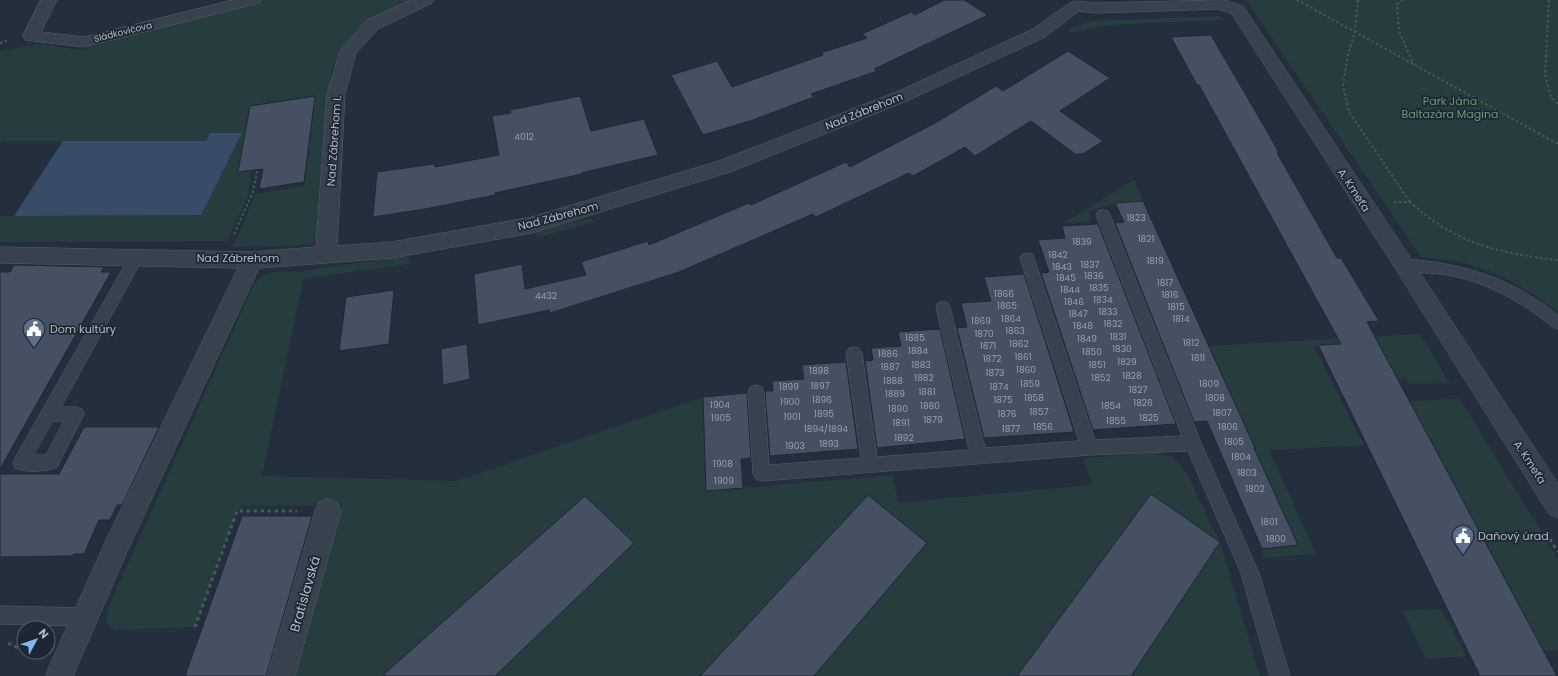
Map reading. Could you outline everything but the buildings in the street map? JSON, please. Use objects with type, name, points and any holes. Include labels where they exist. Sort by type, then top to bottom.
[{"type":"street","name":"Sládkovičova","points":[[49,0],[31,36],[84,42],[253,0]]},
{"type":"street","name":"Nad Zábrehom I.","points":[[326,255],[336,94],[348,51],[372,26],[426,0]]},
{"type":"street","name":"Nad Zábrehom","points":[[0,255],[252,260],[392,250],[532,225],[726,166],[912,92],[1039,34],[1072,3]]},
{"type":"street","name":"A. Kmeťa","points":[[1072,3],[1095,8],[1220,4],[1237,10],[1404,265],[1558,506]]},
{"type":"street","points":[[59,676],[117,545],[252,260]]},
{"type":"street","name":"Bratislavská","points":[[281,676],[328,511]]},
{"type":"lane","points":[[1103,214],[1193,443],[1250,573],[1280,676]]},
{"type":"lane","points":[[49,414],[136,258]]},
{"type":"lane","points":[[1027,258],[1089,448]]},
{"type":"lane","points":[[1404,265],[1427,265],[1469,273],[1494,282],[1523,297],[1558,323]]},
{"type":"lane","points":[[943,308],[979,456]]},
{"type":"lane","points":[[854,353],[870,464]]},
{"type":"lane","points":[[756,392],[761,473],[1089,448],[1193,443]]},
{"type":"lane","points":[[0,615],[85,617]]},
{"type":"path","points":[[1297,0],[1558,144]]},
{"type":"path","points":[[1358,0],[1355,32],[1348,54],[1343,86],[1349,112],[1410,202],[1424,216],[1451,233],[1478,246],[1521,256],[1558,260]]},
{"type":"path","points":[[1403,0],[1398,4],[1399,31],[1415,66]]},
{"type":"path","points":[[1549,0],[1545,74],[1551,97],[1558,104]]},
{"type":"path","points":[[0,43],[9,40]]},
{"type":"path","points":[[224,259],[253,192],[257,171]]},
{"type":"path","points":[[1397,202],[1410,202]]},
{"type":"path","points":[[195,627],[237,511],[328,511]]},
{"type":"path","points":[[6,642],[16,647]]},
{"type":"green space","points":[[257,0],[417,0],[344,49],[332,69],[328,97],[319,238],[312,244],[303,245],[232,247],[239,234],[255,194],[304,186],[315,96],[250,106],[238,172],[251,171],[248,196],[227,241],[0,242],[0,216],[201,215],[242,134],[210,133],[206,141],[2,141],[0,144],[0,51],[40,44],[81,50]]},
{"type":"green space","name":"Park Jána Baltazára Magina","points":[[1246,0],[1558,0],[1558,313],[1535,296],[1496,274],[1469,264],[1421,257]]},
{"type":"green space","points":[[1220,16],[1226,21],[1108,25],[1071,33],[1067,30],[1091,21]]},
{"type":"green space","points":[[1134,180],[1143,201],[1115,203],[1089,211],[1091,222],[1064,223]]},
{"type":"green space","points":[[592,218],[594,222],[537,238],[534,231]]},
{"type":"green space","points":[[407,256],[410,259],[410,264],[314,277],[303,280],[262,476],[457,481],[703,397],[706,491],[893,475],[898,503],[1092,485],[1083,458],[1155,453],[1172,457],[1187,474],[1220,542],[1260,676],[816,676],[815,675],[927,543],[868,495],[700,676],[495,676],[634,543],[585,496],[382,676],[296,676],[342,505],[243,506],[237,511],[195,627],[114,630],[106,622],[109,606],[254,284],[263,276],[274,272],[302,271]]},
{"type":"green space","points":[[1420,334],[1450,383],[1409,384],[1406,379],[1397,379],[1378,343],[1314,346],[1364,445],[1269,450],[1316,554],[1263,558],[1262,549],[1298,545],[1209,346]]},
{"type":"green space","points":[[1460,399],[1558,559],[1558,650],[1543,651],[1409,401]]},
{"type":"green space","points":[[1442,609],[1466,656],[1426,659],[1403,611]]},
{"type":"water","points":[[210,133],[242,133],[201,215],[14,216],[63,141],[206,141]]},
{"type":"place","name":"Dom kultúry","points":[[34,348]]},
{"type":"place","name":"Daňový úrad","points":[[1463,556]]}]
